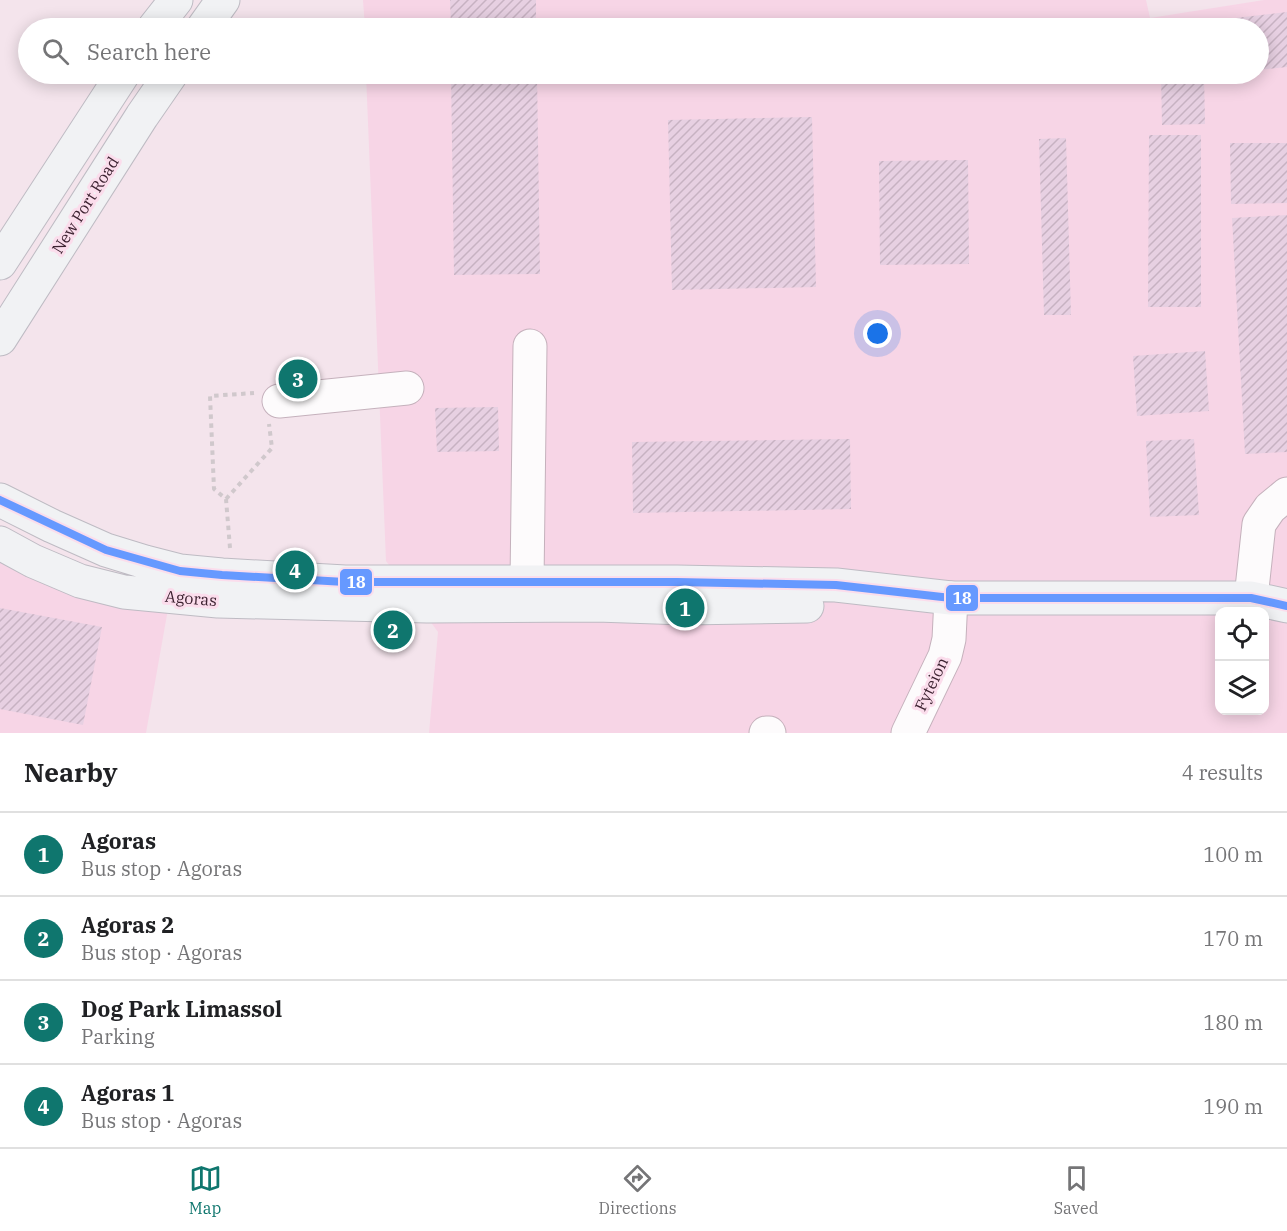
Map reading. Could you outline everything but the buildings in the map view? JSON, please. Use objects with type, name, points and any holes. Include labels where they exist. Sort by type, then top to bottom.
[{"type":"main road","points":[[162,18],[176,0]]},
{"type":"main road","points":[[210,18],[223,0]]},
{"type":"main road","points":[[0,263],[116,84]]},
{"type":"main road","name":"New Port Road","points":[[0,339],[164,84]]},
{"type":"main road","name":"Agoras","points":[[0,500],[52,526],[116,553],[180,571],[233,576],[345,582],[677,582],[836,585],[951,598],[1251,598],[1287,606]]},
{"type":"main road","name":"Agoras","points":[[0,543],[33,561],[80,581],[124,592],[218,601],[427,606],[597,605],[685,608],[819,605],[895,593]]},
{"type":"street","points":[[527,582],[530,346]]},
{"type":"street","points":[[267,403],[406,388]]},
{"type":"street","points":[[1251,598],[1259,524],[1270,508],[1287,494]]},
{"type":"street","name":"Fyteion","points":[[908,733],[945,656],[949,639],[951,598]]},
{"type":"path","points":[[226,499],[272,448],[267,403],[210,396],[214,489],[226,499],[233,576]]},
{"type":"shaded area","points":[[363,0],[1146,0],[1150,18],[364,18]]},
{"type":"shaded area","points":[[1264,0],[1287,0],[1287,733],[429,733],[438,632],[386,561],[366,84],[1269,84],[1269,18],[1150,18]]},
{"type":"shaded area","points":[[0,525],[168,609],[146,733],[0,733]]},
{"type":"transit line","name":"18","points":[[0,500],[106,550],[180,571],[222,575],[345,582],[677,582],[836,585],[951,598],[1251,598],[1287,606]]},
{"type":"place","name":"Dog Park Limassol","points":[[298,379]]},
{"type":"place","name":"Agoras 1","points":[[295,570]]},
{"type":"place","name":"Agoras","points":[[685,608]]},
{"type":"place","name":"Agoras 2","points":[[393,630]]}]
